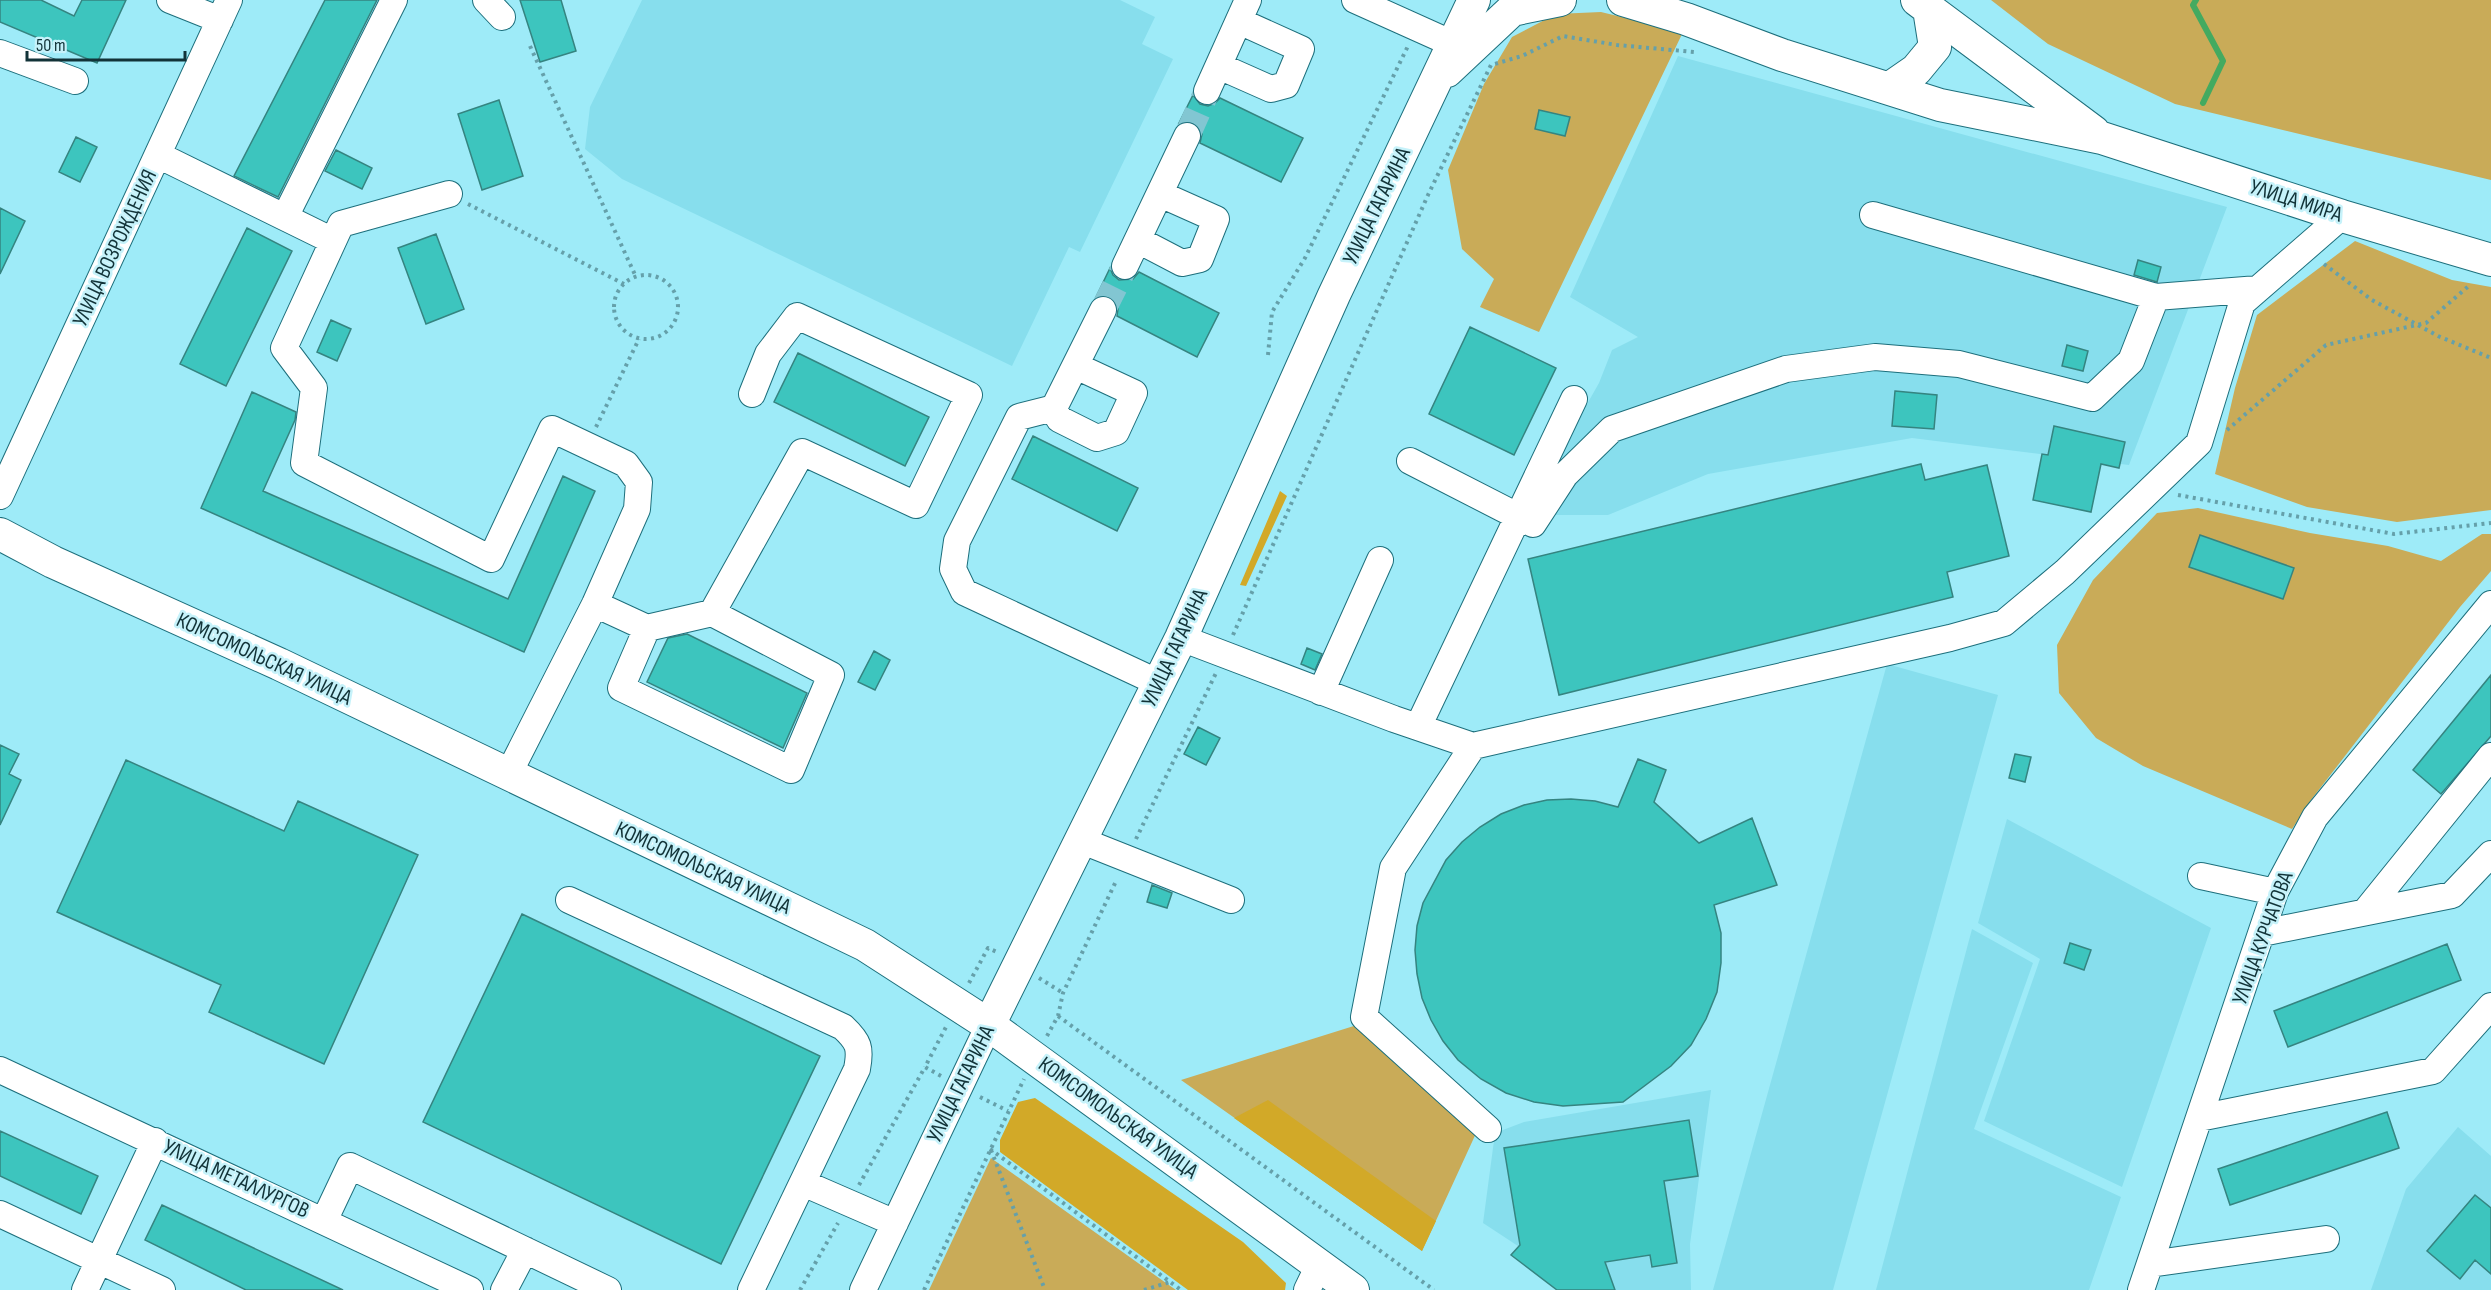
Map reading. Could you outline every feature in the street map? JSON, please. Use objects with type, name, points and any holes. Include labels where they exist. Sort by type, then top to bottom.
[{"type":"main road","name":"УЛИЦА ГАГАРИНА","points":[[989,1025],[1181,638],[1334,295],[1474,0]]},
{"type":"main road","points":[[1437,80],[1512,10],[1560,0]]},
{"type":"main road","points":[[1623,0],[1782,55],[1940,105],[2102,138]]},
{"type":"main road","points":[[1890,88],[1916,70],[1935,47],[1923,4]]},
{"type":"main road","points":[[1923,4],[2102,138]]},
{"type":"main road","name":"УЛИЦА МИРА","points":[[2102,138],[2342,216],[2491,260]]},
{"type":"main road","name":"КОМСОМОЛЬСКАЯ УЛИЦА","points":[[0,534],[53,562],[279,664],[865,945],[1035,1057],[1313,1278],[1353,1290]]},
{"type":"street","points":[[170,0],[225,10]]},
{"type":"street","points":[[285,217],[394,0]]},
{"type":"street","points":[[1355,0],[1453,44]]},
{"type":"street","name":"УЛИЦА ВОЗРОЖДЕНИЯ","points":[[0,496],[225,10]]},
{"type":"street","points":[[1207,91],[1244,10],[1301,49],[1286,85],[1271,89],[1219,66]]},
{"type":"street","points":[[0,53],[75,81]]},
{"type":"street","points":[[1125,266],[1187,136]]},
{"type":"street","points":[[158,155],[333,241]]},
{"type":"street","points":[[449,194],[341,224],[284,348],[314,388],[304,463],[490,559],[552,429],[588,444],[626,464],[639,482],[637,508],[595,604],[508,775]]},
{"type":"street","points":[[1138,240],[1182,263],[1200,260],[1216,219],[1160,194]]},
{"type":"street","points":[[1873,215],[2156,297],[2258,290]]},
{"type":"street","points":[[1181,638],[1321,692],[1473,746],[1938,641],[2004,623],[2066,572],[2199,443],[2242,303],[2342,216]]},
{"type":"street","points":[[1410,461],[1533,524],[1565,475],[1612,429],[1786,369],[1875,357],[1947,363],[2092,398],[2131,361],[2156,297]]},
{"type":"street","points":[[1104,310],[1053,408],[1019,417],[957,541],[953,569],[964,592],[1159,683]]},
{"type":"street","points":[[712,613],[802,452],[916,505],[969,395],[796,316],[768,354],[752,394]]},
{"type":"street","points":[[1053,408],[1059,419],[1097,438],[1116,432],[1134,393],[1076,366]]},
{"type":"street","points":[[1418,727],[1574,399]]},
{"type":"street","points":[[1321,692],[1380,560]]},
{"type":"street","points":[[595,604],[647,628],[712,613],[831,675],[791,770],[621,688],[647,628]]},
{"type":"street","name":"УЛИЦА КУРЧАТОВА","points":[[2141,1290],[2275,892],[2315,817],[2491,604]]},
{"type":"street","points":[[1473,746],[1393,868],[1364,1017],[1488,1129]]},
{"type":"street","points":[[2365,912],[2491,756]]},
{"type":"street","points":[[1080,840],[1231,900]]},
{"type":"street","points":[[2262,933],[2452,895],[2491,854]]},
{"type":"street","points":[[2201,876],[2275,892]]},
{"type":"street","points":[[569,900],[843,1027],[855,1039],[860,1053],[857,1069],[751,1290]]},
{"type":"street","points":[[2199,1118],[2433,1071],[2491,1006]]},
{"type":"street","name":"УЛИЦА ГАГАРИНА","points":[[863,1290],[989,1025]]},
{"type":"street","name":"УЛИЦА МЕТАЛЛУРГОВ","points":[[0,1070],[470,1290]]},
{"type":"street","points":[[85,1290],[154,1141]]},
{"type":"street","points":[[324,1221],[350,1166],[608,1290]]},
{"type":"street","points":[[803,1183],[895,1223]]},
{"type":"street","points":[[0,1214],[162,1290]]},
{"type":"street","points":[[2150,1264],[2326,1239]]},
{"type":"street","points":[[504,1290],[525,1250]]},
{"type":"path","points":[[1268,355],[1272,312],[1305,258],[1417,28]]},
{"type":"path","points":[[924,1290],[990,1149],[1035,1057],[1058,1016],[1063,993],[1224,656],[1428,195],[1491,65],[1522,56],[1563,36],[1704,55]]},
{"type":"path","points":[[530,46],[636,277]]},
{"type":"path","points":[[449,194],[624,284]]},
{"type":"path","points":[[2324,264],[2372,300],[2418,325],[2491,358]]},
{"type":"path","points":[[649,275],[668,284],[677,302],[677,313],[667,331],[657,336],[639,339],[627,333],[615,316],[616,296],[624,284],[636,277],[649,275]]},
{"type":"path","points":[[2224,433],[2326,345],[2426,323],[2471,284]]},
{"type":"path","points":[[588,444],[639,339]]},
{"type":"path","points":[[2151,490],[2394,534],[2491,523]]},
{"type":"path","points":[[1058,1016],[1434,1290]]},
{"type":"path","points":[[800,1290],[925,1068]]},
{"type":"path","points":[[990,1149],[1181,1290]]},
{"type":"path","points":[[990,1149],[1045,1290]]},
{"type":"path","points":[[1144,1290],[1170,1282]]},
{"type":"shaded area","points":[[642,0],[1120,0],[1155,17],[1142,44],[1173,59],[1080,252],[1069,247],[1012,366],[622,179],[585,149],[590,107]]},
{"type":"shaded area","points":[[1991,0],[2491,0],[2491,180],[2175,104],[2048,44]]},
{"type":"shaded area","points":[[1601,12],[1683,32],[1539,332],[1480,307],[1494,279],[1462,249],[1448,170],[1484,84],[1512,37],[1556,14]]},
{"type":"shaded area","points":[[1678,56],[2227,207],[2129,465],[1912,438],[1708,474],[1608,515],[1524,515],[1599,383],[1612,350],[1638,337],[1570,297]]},
{"type":"shaded area","points":[[2355,241],[2452,280],[2491,287],[2491,510],[2397,522],[2307,507],[2215,474],[2235,388],[2257,315]]},
{"type":"shaded area","points":[[1280,491],[1287,496],[1246,586],[1240,585]]},
{"type":"shaded area","points":[[2198,508],[2310,533],[2388,546],[2441,561],[2482,534],[2491,534],[2491,571],[2460,607],[2311,800],[2292,829],[2143,766],[2096,738],[2059,693],[2057,645],[2093,580],[2157,513]]},
{"type":"shaded area","points":[[1887,664],[1998,695],[1833,1290],[1713,1290]]},
{"type":"shaded area","points":[[2007,819],[2211,928],[2122,1187],[1984,1121],[2040,959],[1978,923]]},
{"type":"shaded area","points":[[1972,929],[2033,963],[1974,1129],[2121,1197],[2089,1290],[1876,1290]]},
{"type":"shaded area","points":[[1357,1025],[1478,1129],[1422,1251],[1181,1080]]},
{"type":"shaded area","points":[[1711,1090],[1690,1244],[1691,1290],[1606,1290],[1527,1252],[1483,1223],[1495,1133],[1524,1122]]},
{"type":"shaded area","points":[[1035,1098],[1243,1242],[1286,1283],[1285,1290],[1188,1290],[1000,1152],[1000,1140],[1018,1102]]},
{"type":"shaded area","points":[[1268,1100],[1436,1221],[1422,1251],[1234,1118]]},
{"type":"shaded area","points":[[2458,1127],[2491,1156],[2491,1290],[2371,1290],[2406,1189]]},
{"type":"shaded area","points":[[991,1158],[1166,1283],[1176,1290],[929,1290]]},
{"type":"building","points":[[0,0],[41,0],[74,16],[82,0],[126,0],[97,63],[0,22]]},
{"type":"building","points":[[325,0],[377,0],[278,197],[234,176]]},
{"type":"building","points":[[520,0],[561,0],[576,51],[540,62]]},
{"type":"building","points":[[1193,95],[1200,104],[1208,106],[1220,98],[1303,138],[1281,182],[1200,143],[1202,134],[1194,123],[1186,121],[1179,123]]},
{"type":"building","points":[[499,100],[523,176],[482,190],[458,114]]},
{"type":"building","points":[[1539,110],[1570,117],[1565,136],[1535,129]]},
{"type":"building","points":[[76,137],[97,147],[80,182],[59,172]]},
{"type":"building","points":[[336,150],[372,168],[362,189],[325,171]]},
{"type":"building","points":[[0,208],[25,221],[0,274]]},
{"type":"building","points":[[247,228],[292,251],[226,386],[180,364]]},
{"type":"building","points":[[436,234],[464,309],[426,324],[398,248]]},
{"type":"building","points":[[2138,260],[2161,267],[2157,282],[2134,275]]},
{"type":"building","points":[[1110,268],[1119,280],[1133,279],[1139,272],[1219,313],[1197,357],[1117,316],[1118,309],[1110,297],[1103,295],[1096,297]]},
{"type":"building","points":[[331,320],[351,329],[337,361],[317,352]]},
{"type":"building","points":[[1470,327],[1556,368],[1514,455],[1429,414]]},
{"type":"building","points":[[2067,345],[2088,351],[2083,371],[2062,366]]},
{"type":"building","points":[[798,353],[929,417],[905,466],[774,402]]},
{"type":"building","points":[[1895,391],[1937,395],[1934,429],[1892,426]]},
{"type":"building","points":[[252,392],[296,412],[295,420],[263,491],[508,599],[563,476],[595,491],[524,652],[201,508]]},
{"type":"building","points":[[2054,426],[2125,442],[2119,468],[2101,464],[2091,512],[2033,500],[2042,454],[2048,455]]},
{"type":"building","points":[[1033,436],[1138,488],[1117,531],[1012,479]]},
{"type":"building","points":[[1921,464],[1925,480],[1987,465],[2009,556],[1947,572],[1953,597],[1559,695],[1528,559]]},
{"type":"building","points":[[2200,535],[2294,568],[2283,599],[2189,567]]},
{"type":"building","points":[[687,634],[807,693],[783,748],[647,682],[668,638]]},
{"type":"building","points":[[1307,648],[1322,654],[1315,670],[1301,664]]},
{"type":"building","points":[[874,651],[890,660],[875,690],[858,682]]},
{"type":"building","points":[[2491,675],[2491,736],[2441,794],[2413,770]]},
{"type":"building","points":[[1198,727],[1220,738],[1206,765],[1184,754]]},
{"type":"building","points":[[0,745],[19,754],[9,774],[21,780],[0,825]]},
{"type":"building","points":[[2015,754],[2031,757],[2025,782],[2009,778]]},
{"type":"building","points":[[1638,759],[1666,770],[1654,802],[1699,843],[1752,818],[1777,885],[1714,905],[1721,933],[1721,963],[1717,992],[1706,1019],[1691,1045],[1671,1066],[1623,1102],[1563,1106],[1534,1102],[1506,1093],[1481,1079],[1458,1060],[1443,1041],[1431,1020],[1422,998],[1415,950],[1417,926],[1423,903],[1446,860],[1480,827],[1501,814],[1524,805],[1547,800],[1595,801],[1618,807]]},
{"type":"building","points":[[126,760],[284,831],[298,801],[418,855],[324,1064],[209,1012],[221,985],[57,912]]},
{"type":"building","points":[[1152,885],[1172,893],[1167,908],[1147,902]]},
{"type":"building","points":[[522,914],[820,1056],[721,1264],[423,1122]]},
{"type":"building","points":[[2070,943],[2091,950],[2084,970],[2064,963]]},
{"type":"building","points":[[2447,944],[2461,980],[2288,1047],[2274,1011]]},
{"type":"building","points":[[2387,1112],[2399,1148],[2230,1205],[2218,1169]]},
{"type":"building","points":[[1689,1120],[1698,1176],[1664,1181],[1677,1263],[1652,1267],[1650,1255],[1605,1262],[1615,1290],[1557,1290],[1511,1255],[1520,1245],[1504,1148]]},
{"type":"building","points":[[0,1131],[98,1176],[81,1214],[0,1176]]},
{"type":"building","points":[[2475,1195],[2491,1208],[2491,1274],[2475,1260],[2460,1279],[2427,1251]]},
{"type":"building","points":[[162,1205],[343,1290],[246,1290],[145,1240]]},
{"type":"waterway","points":[[2196,0],[2193,5],[2223,61],[2203,103]]},
{"type":"tunnel","points":[[1187,136],[1207,91]]},
{"type":"tunnel","points":[[1103,310],[1125,266]]}]
